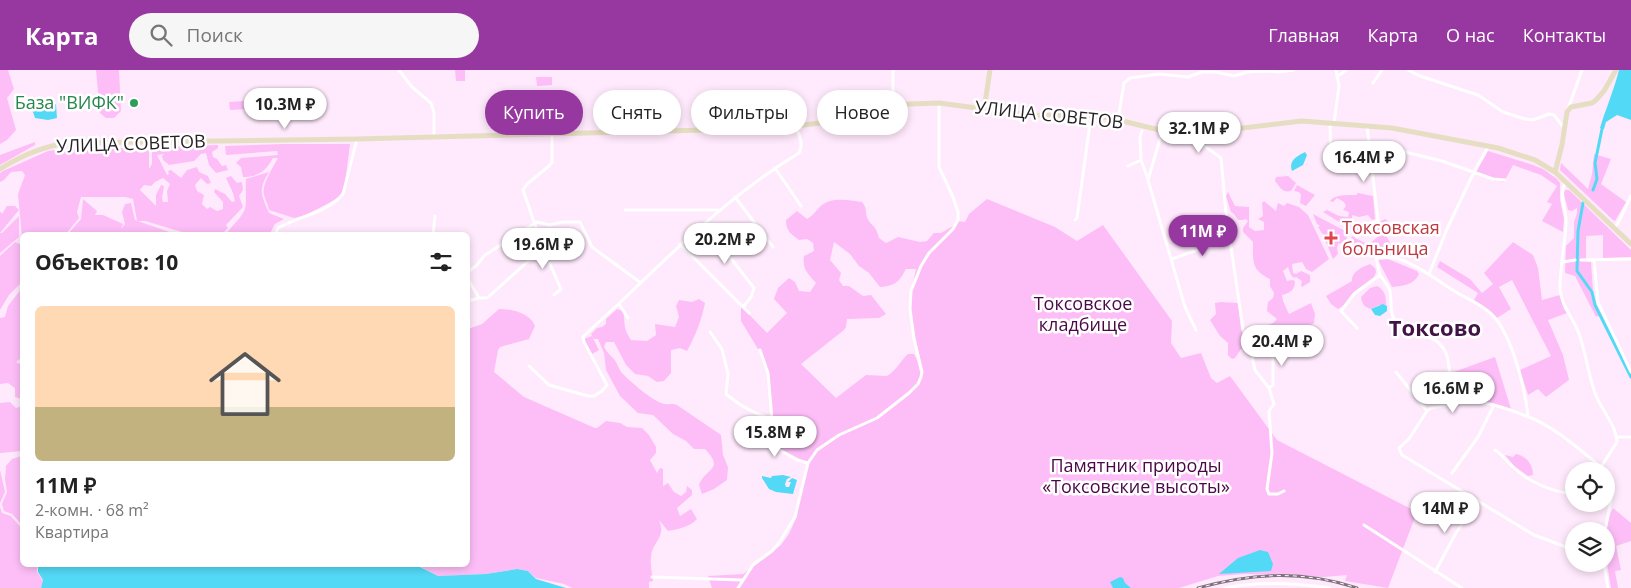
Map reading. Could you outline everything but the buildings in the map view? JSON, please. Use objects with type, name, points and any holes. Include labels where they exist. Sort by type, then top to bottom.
[{"type":"main road","points":[[984,110],[990,70]]},
{"type":"main road","points":[[1556,172],[1567,112],[1571,107],[1596,100],[1604,91],[1616,70]]},
{"type":"main road","name":"УЛИЦА СОВЕТОВ","points":[[908,104],[939,103],[1029,115],[1090,116],[1118,120],[1162,132],[1188,134],[1294,122],[1367,126],[1427,134],[1511,152],[1535,160],[1556,172],[1631,244]]},
{"type":"main road","name":"УЛИЦА СОВЕТОВ","points":[[583,132],[691,130]]},
{"type":"main road","name":"УЛИЦА СОВЕТОВ","points":[[0,169],[40,148],[69,143],[493,135]]},
{"type":"street","points":[[399,70],[412,87],[431,103],[434,113],[434,137]]},
{"type":"street","points":[[893,70],[894,90]]},
{"type":"street","points":[[1118,120],[1126,80],[1130,78],[1160,72],[1188,77],[1202,72],[1216,72],[1234,76],[1243,72],[1294,70]]},
{"type":"street","points":[[1331,166],[1332,123],[1339,92],[1336,70]]},
{"type":"street","points":[[1337,78],[1346,70]]},
{"type":"street","points":[[1372,84],[1382,70]]},
{"type":"street","points":[[1408,70],[1420,76],[1478,95],[1504,112],[1525,119],[1534,120],[1549,114],[1554,115],[1564,128]]},
{"type":"street","points":[[1567,112],[1582,70]]},
{"type":"street","points":[[738,588],[753,565],[772,551],[779,543],[795,517],[808,463],[817,450],[839,435],[877,418],[908,394],[918,384],[921,377],[922,372],[914,339],[910,309],[911,291],[916,275],[925,258],[955,227],[958,216],[953,197],[939,167],[939,103]]},
{"type":"street","points":[[1075,220],[1077,218],[1090,116]]},
{"type":"street","points":[[1358,237],[1366,226],[1378,221],[1367,126]]},
{"type":"street","points":[[1142,131],[1140,137],[1141,160],[1172,259],[1184,307],[1196,330]]},
{"type":"street","points":[[1148,180],[1162,132]]},
{"type":"street","points":[[1188,134],[1221,158],[1226,213],[1243,330],[1250,347],[1255,370],[1269,388],[1274,404],[1269,411],[1272,453],[1267,489],[1269,494],[1272,495],[1284,491]]},
{"type":"street","points":[[552,135],[552,162],[550,166],[524,188],[523,193],[543,248],[561,289],[554,295]]},
{"type":"street","points":[[529,366],[549,384],[591,396],[602,391],[607,385],[583,337],[680,244],[719,210],[775,168],[799,153],[802,148],[798,135]]},
{"type":"street","points":[[276,232],[278,228],[338,201],[343,194],[357,138]]},
{"type":"street","points":[[1368,143],[1442,161],[1493,179],[1505,180]]},
{"type":"street","points":[[1429,274],[1474,172],[1488,147]]},
{"type":"street","points":[[1128,166],[1141,160]]},
{"type":"street","points":[[775,168],[801,206]]},
{"type":"street","points":[[1566,182],[1562,191],[1566,218],[1560,288],[1565,308],[1576,325],[1589,377],[1600,406],[1612,424],[1617,437],[1617,442],[1606,462]]},
{"type":"street","points":[[1614,228],[1631,196]]},
{"type":"street","points":[[735,197],[773,247]]},
{"type":"street","points":[[625,210],[719,210]]},
{"type":"street","points":[[433,232],[436,216]]},
{"type":"street","points":[[470,270],[485,255],[537,222],[550,225],[562,222],[580,222],[592,247],[641,282]]},
{"type":"street","points":[[704,224],[754,288],[751,297],[743,307]]},
{"type":"street","points":[[1172,259],[1231,240]]},
{"type":"street","points":[[680,244],[749,313]]},
{"type":"street","points":[[470,300],[487,298],[543,248]]},
{"type":"street","points":[[1528,416],[1526,396],[1511,349],[1495,318],[1473,301],[1400,259],[1376,257],[1380,275],[1390,289],[1392,316],[1397,324],[1409,332],[1426,335],[1440,344],[1446,352],[1451,383],[1458,394],[1468,400],[1494,405],[1528,416],[1566,440],[1593,462]]},
{"type":"street","points":[[1580,260],[1631,259]]},
{"type":"street","points":[[1563,262],[1575,260]]},
{"type":"street","points":[[1594,260],[1598,302],[1631,372]]},
{"type":"street","points":[[1357,328],[1340,311],[1354,294],[1380,275]]},
{"type":"street","points":[[470,283],[480,298]]},
{"type":"street","points":[[619,304],[628,318]]},
{"type":"street","points":[[710,332],[722,349],[728,374],[726,394],[737,404],[752,413],[776,423],[778,449],[797,460],[808,463]]},
{"type":"street","points":[[1269,388],[1273,385],[1273,354],[1278,343],[1294,340]]},
{"type":"street","points":[[760,350],[768,373],[772,420]]},
{"type":"street","points":[[1396,372],[1427,412]]},
{"type":"street","points":[[1468,400],[1462,403],[1431,408],[1399,448],[1402,455],[1534,535],[1565,547]]},
{"type":"street","points":[[1452,473],[1478,437],[1494,405]]},
{"type":"street","points":[[1617,437],[1631,437]]},
{"type":"street","points":[[1495,450],[1513,467],[1546,488],[1565,493]]},
{"type":"street","points":[[1435,572],[1456,533],[1474,506],[1472,498]]},
{"type":"street","points":[[1364,525],[1462,588]]},
{"type":"street","points":[[1605,572],[1608,588]]},
{"type":"street","points":[[652,577],[742,580]]},
{"type":"street","points":[[1225,588],[1243,584],[1311,585],[1330,588]]},
{"type":"green space","points":[[0,70],[8,70],[14,89],[7,98],[16,130],[7,140],[0,144]]},
{"type":"green space","points":[[96,70],[119,70],[121,111],[114,118],[106,118],[100,113]]},
{"type":"green space","points":[[455,70],[465,70],[465,81],[456,81]]},
{"type":"green space","points":[[536,77],[552,77],[552,85],[537,86]]},
{"type":"green space","points":[[247,101],[247,109],[230,110],[229,102]]},
{"type":"green space","points":[[35,142],[35,145],[0,165],[0,155]]},
{"type":"green space","points":[[350,144],[345,183],[340,197],[306,215],[294,218],[269,210],[264,195],[264,186],[278,158],[273,158],[261,172],[248,177],[243,177],[241,167],[236,163],[241,158],[278,155],[277,151],[226,155],[225,146]]},
{"type":"green space","points":[[218,145],[218,148],[212,152],[213,157],[222,166],[226,165],[228,170],[216,173],[209,165],[206,153],[201,154],[194,161],[169,165],[163,160],[162,156],[164,154],[157,155],[167,175],[169,174],[168,171],[171,170],[181,178],[187,170],[197,167],[199,172],[208,176],[211,183],[207,184],[201,178],[195,185],[197,191],[204,195],[202,204],[207,209],[210,207],[217,211],[223,209],[223,202],[214,192],[215,189],[225,194],[232,202],[235,201],[226,178],[231,176],[237,183],[242,182],[243,190],[239,196],[243,207],[226,225],[228,228],[224,232],[182,232],[145,221],[138,221],[169,232],[70,232],[81,219],[83,199],[97,211],[95,215],[103,215],[123,224],[121,229],[125,224],[122,212],[125,204],[131,203],[135,220],[137,221],[133,199],[125,197],[81,197],[77,212],[79,218],[67,232],[22,232],[18,194],[25,175],[22,171],[11,172],[0,182],[0,173],[3,171],[48,151],[71,148],[149,148],[149,169],[152,164],[152,147]],"holes":[[[163,178],[170,184],[167,191],[168,202],[163,202],[164,186],[161,185],[156,195],[156,206],[140,190],[144,185],[151,186]]]},
{"type":"green space","points":[[1488,151],[1543,169],[1557,179],[1560,183],[1560,200],[1564,219],[1563,232],[1542,221],[1552,204],[1547,202],[1557,186],[1541,175],[1513,165],[1504,182],[1475,174]]},
{"type":"green space","points":[[1594,154],[1611,159],[1601,184],[1626,202],[1615,221],[1560,170],[1561,163],[1588,189]]},
{"type":"green space","points":[[269,172],[262,188],[264,201],[269,213],[284,219],[275,224],[271,232],[227,232],[244,212],[246,179]]},
{"type":"green space","points":[[1288,176],[1296,183],[1291,191],[1285,191],[1275,181],[1276,177]]},
{"type":"green space","points":[[1297,185],[1315,195],[1306,206],[1300,203],[1301,195],[1299,192],[1294,191]]},
{"type":"green space","points":[[1565,190],[1569,190],[1631,250],[1631,257],[1603,258],[1603,235],[1586,236],[1586,262],[1591,262],[1594,305],[1600,315],[1596,317],[1575,276],[1565,273],[1566,246],[1574,238],[1574,222],[1577,208],[1572,211],[1568,210],[1564,194]]},
{"type":"green space","points":[[1228,192],[1235,206],[1249,207],[1249,227],[1255,231],[1264,230],[1264,222],[1258,219],[1263,216],[1262,203],[1264,201],[1276,211],[1278,203],[1284,206],[1287,203],[1299,207],[1308,215],[1329,259],[1312,272],[1306,269],[1302,262],[1292,264],[1293,273],[1296,274],[1301,271],[1310,275],[1310,282],[1302,287],[1302,281],[1291,275],[1288,267],[1283,271],[1287,281],[1295,281],[1292,291],[1282,295],[1289,314],[1311,303],[1315,314],[1314,323],[1303,331],[1294,331],[1280,338],[1268,334],[1264,330],[1265,326],[1277,319],[1267,311],[1268,302],[1273,298],[1274,293],[1270,286],[1270,279],[1259,272],[1254,264],[1253,242],[1243,232],[1243,228],[1248,221],[1246,219],[1238,220],[1231,212],[1226,196]]},
{"type":"green space","points":[[1358,193],[1373,196],[1375,219],[1372,220],[1368,215],[1359,217],[1352,215],[1352,221],[1359,230],[1357,233],[1323,212],[1327,210],[1339,216],[1348,217],[1349,212],[1343,210],[1346,206],[1344,202],[1337,198],[1333,202],[1330,201],[1338,196],[1356,195]]},
{"type":"green space","name":"Памятник природы «Токсовские высоты»","points":[[987,199],[1055,227],[1077,241],[1103,225],[1172,321],[1171,343],[1181,358],[1201,353],[1211,378],[1217,383],[1230,376],[1277,440],[1417,512],[1388,588],[1345,581],[1347,575],[1324,577],[1245,574],[1218,576],[1179,588],[712,588],[708,576],[743,574],[781,545],[789,534],[797,516],[798,503],[809,464],[779,448],[777,433],[779,424],[773,419],[769,373],[760,349],[758,349],[741,321],[741,306],[767,333],[787,313],[774,299],[778,288],[789,278],[795,282],[799,291],[810,292],[816,283],[806,271],[804,264],[804,256],[814,251],[813,243],[807,239],[799,240],[794,236],[788,230],[786,220],[797,211],[807,219],[826,202],[852,200],[862,202],[868,220],[876,230],[879,238],[886,243],[898,237],[920,242],[927,241],[934,233],[941,233],[955,225],[957,221],[965,222],[969,214]],"holes":[[[834,242],[850,254],[880,287],[896,283],[906,269],[916,269],[909,301],[923,372],[921,376],[914,354],[908,354],[889,375],[866,375],[836,398],[801,364],[844,330],[847,319],[879,318],[886,314],[871,295],[863,296],[849,286],[843,286],[839,280],[841,273],[830,260]]]},
{"type":"green space","points":[[7,206],[15,206],[19,210],[0,233],[0,211],[2,214]]},
{"type":"green space","points":[[1313,214],[1349,233],[1345,242],[1338,244],[1338,254],[1333,259],[1318,227],[1320,226],[1317,224]]},
{"type":"green space","points":[[19,216],[19,237],[0,253],[0,233]]},
{"type":"green space","points":[[1385,219],[1388,221],[1389,226],[1383,230],[1384,235],[1386,235],[1397,257],[1376,255],[1369,244],[1380,235],[1376,224]]},
{"type":"green space","points":[[1352,236],[1367,244],[1369,250],[1359,252],[1350,241]]},
{"type":"green space","points":[[15,242],[20,244],[20,284],[9,295],[0,310],[0,256]]},
{"type":"green space","points":[[1513,242],[1533,255],[1538,268],[1542,300],[1560,295],[1567,313],[1548,320],[1563,355],[1569,380],[1546,397],[1538,389],[1528,395],[1520,370],[1551,356],[1512,280],[1499,287],[1511,309],[1497,318],[1474,300],[1478,293],[1437,267],[1440,261],[1470,279],[1482,293],[1493,284],[1484,273]]},
{"type":"green space","points":[[1388,259],[1417,271],[1419,274],[1417,278],[1411,283],[1392,287],[1379,262],[1379,260]]},
{"type":"green space","points":[[1370,264],[1375,268],[1374,277],[1355,291],[1347,303],[1338,309],[1331,304],[1326,296],[1352,281],[1355,272]]},
{"type":"green space","points":[[1377,286],[1382,289],[1386,305],[1379,305],[1371,309],[1364,305],[1361,297],[1370,288]]},
{"type":"green space","points":[[20,291],[20,359],[16,362],[20,364],[20,398],[15,397],[15,388],[8,383],[0,384],[0,318],[5,317],[8,306]]},
{"type":"green space","points":[[699,299],[705,303],[695,334],[687,351],[680,348],[671,350],[671,373],[664,381],[657,382],[648,376],[635,374],[626,365],[614,342],[606,342],[604,347],[622,373],[632,383],[661,403],[677,405],[721,435],[723,455],[728,467],[727,480],[714,489],[702,494],[699,485],[714,465],[711,456],[705,449],[694,449],[686,441],[673,434],[653,415],[638,413],[620,396],[606,370],[604,353],[598,339],[594,339],[591,334],[597,328],[606,324],[606,319],[617,309],[623,311],[625,328],[631,340],[647,341],[656,335],[655,324],[675,327],[679,317],[676,306],[679,300],[692,302]]},
{"type":"green space","points":[[1215,303],[1238,303],[1241,329],[1247,347],[1241,349],[1235,358],[1232,359],[1228,355],[1228,343],[1220,336],[1210,320],[1216,314]]},
{"type":"green space","points":[[499,309],[515,311],[529,318],[535,326],[529,339],[500,347],[494,372],[524,397],[595,428],[606,421],[620,423],[627,427],[642,428],[656,447],[656,453],[650,460],[657,473],[660,468],[663,469],[663,486],[668,483],[674,492],[681,496],[686,492],[687,486],[692,490],[692,495],[677,508],[680,516],[691,509],[697,519],[694,522],[668,531],[659,520],[661,531],[652,552],[653,581],[649,582],[649,588],[572,588],[564,584],[536,578],[528,571],[517,569],[486,574],[438,576],[421,567],[470,567],[470,328],[482,324]]},
{"type":"green space","points":[[592,336],[599,350],[592,354],[584,339]]},
{"type":"green space","points":[[1495,357],[1511,409],[1484,401],[1469,399],[1469,401],[1455,403],[1459,392],[1452,383],[1451,373]]},
{"type":"green space","points":[[10,402],[16,408],[20,407],[20,451],[0,453],[0,403]]},
{"type":"green space","points":[[1516,454],[1528,461],[1532,467],[1533,475],[1528,476],[1514,466],[1505,455],[1513,457]]},
{"type":"green space","points":[[20,457],[20,523],[12,514],[4,511],[2,504],[7,492],[6,466],[3,469],[12,459]]},
{"type":"green space","points":[[0,470],[5,492],[0,503]]},
{"type":"green space","points":[[0,507],[2,513],[11,516],[20,527],[20,567],[37,567],[37,572],[43,581],[41,588],[0,588]]},
{"type":"green space","points":[[1615,510],[1631,523],[1631,541],[1616,546],[1621,570],[1615,571],[1615,522],[1608,522],[1609,517]]},
{"type":"green space","points":[[1615,571],[1618,588],[1611,588],[1608,572]]},
{"type":"water","points":[[1619,70],[1631,70],[1631,120],[1617,115],[1606,122],[1604,129],[1600,128],[1615,85]]},
{"type":"water","points":[[56,104],[57,118],[48,120],[35,118],[33,107]]},
{"type":"water","points":[[1305,152],[1307,155],[1303,165],[1292,171],[1291,164],[1293,161]]},
{"type":"water","points":[[1383,304],[1387,306],[1387,311],[1380,316],[1375,315],[1371,309]]},
{"type":"water","points":[[783,475],[791,477],[787,479],[786,487],[789,487],[791,482],[788,482],[792,478],[797,480],[793,494],[776,492],[769,489],[762,478],[762,476],[771,478],[772,476]]},
{"type":"water","points":[[1260,550],[1268,552],[1273,564],[1271,571],[1219,574],[1238,558]]},
{"type":"water","points":[[38,567],[420,567],[438,576],[486,574],[517,569],[528,571],[536,579],[566,588],[41,588],[43,580],[38,572]]},
{"type":"water","points":[[1120,577],[1131,588],[1113,588],[1110,582]]},
{"type":"waterway","points":[[1593,190],[1597,179],[1595,163],[1602,129]]},
{"type":"waterway","points":[[1583,203],[1578,231],[1577,271],[1592,292],[1595,305],[1631,377]]},
{"type":"railway","points":[[1198,588],[1238,579],[1278,576],[1317,578],[1357,588]]},
{"type":"place","name":"База \"ВИФК\"","points":[[134,103]]},
{"type":"place","name":"Токсовская больница","points":[[1331,238]]},
{"type":"district","name":"Токсово","points":[[1435,328]]},
{"type":"park label","name":"Токсовское кладбище","points":[[1083,314]]}]
